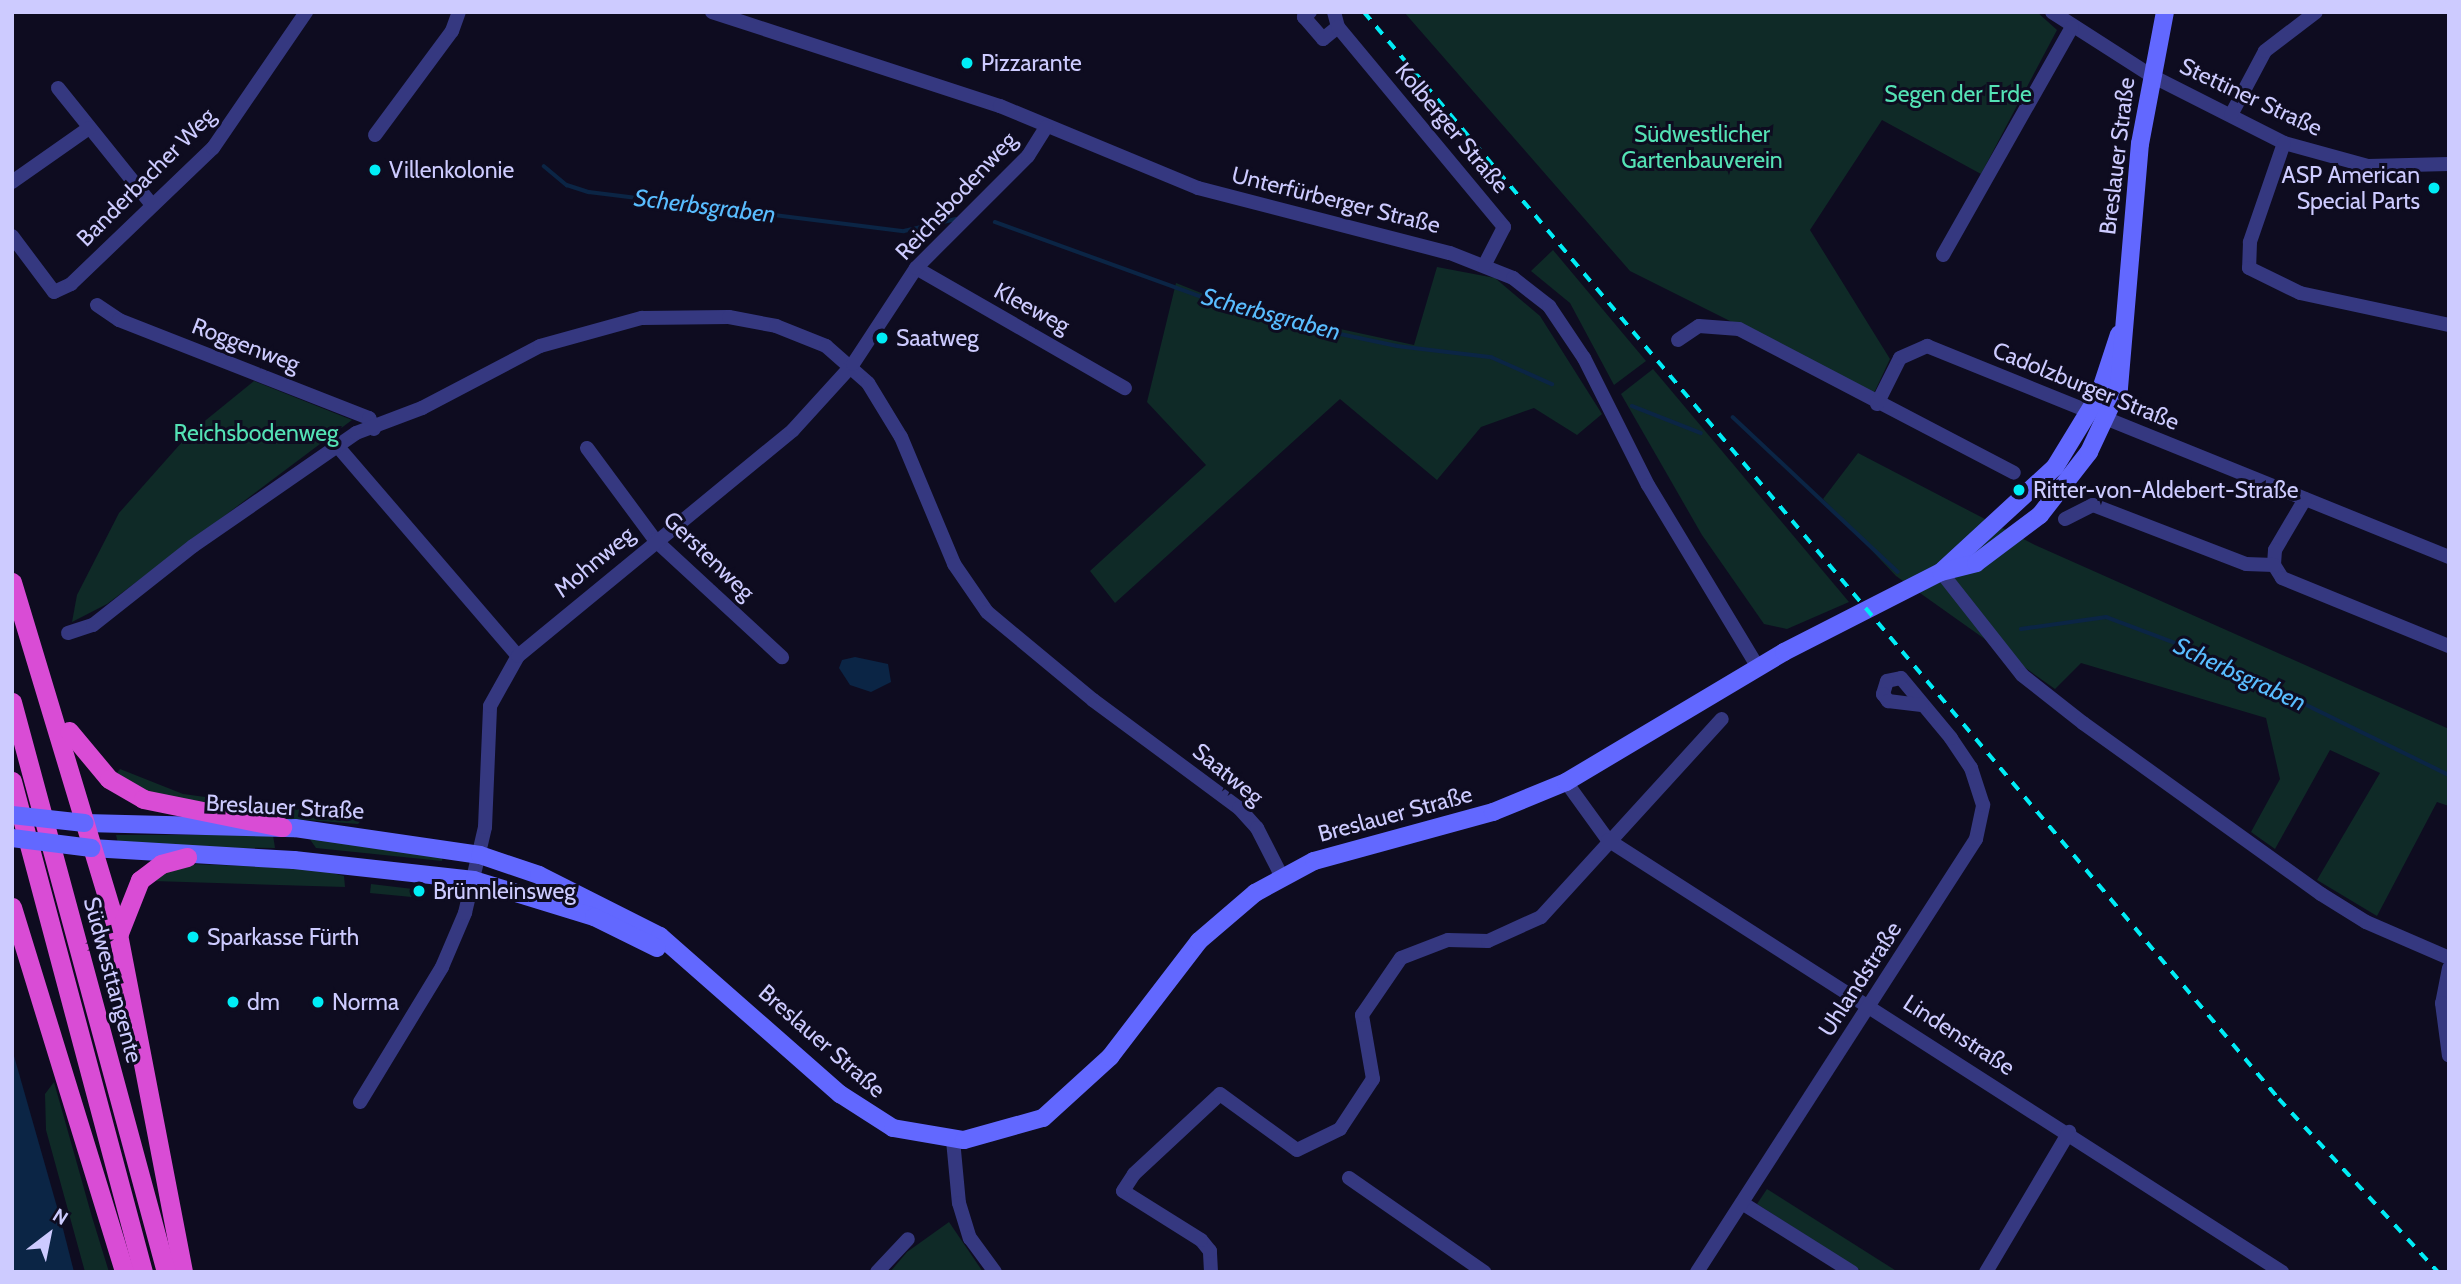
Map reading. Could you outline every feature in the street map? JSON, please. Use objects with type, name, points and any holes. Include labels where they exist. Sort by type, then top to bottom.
[{"type":"highway","points":[[12,582],[55,709],[88,824],[91,848],[118,934],[183,1272]]},
{"type":"highway","name":"Südwesttangente","points":[[12,702],[166,1272]]},
{"type":"highway","points":[[55,709],[90,759],[143,799],[282,827]]},
{"type":"highway","name":"Südwesttangente","points":[[12,781],[143,1272]]},
{"type":"highway","points":[[118,934],[140,880],[161,864],[187,857]]},
{"type":"highway","points":[[12,907],[124,1272]]},
{"type":"main road","name":"Breslauer Straße","points":[[12,815],[88,824],[282,827],[480,855],[602,904],[660,936],[867,1115],[924,1138],[953,1140],[1002,1134],[1043,1118],[1077,1091],[1199,941],[1282,877],[1348,849],[1493,812],[1566,782],[1758,667],[1941,572],[1976,563],[2040,515],[2107,420],[2126,359],[2127,306],[2150,75],[2165,12]]},
{"type":"main road","name":"Breslauer Straße","points":[[1941,572],[2040,485],[2090,414],[2127,306]]},
{"type":"main road","name":"Breslauer Straße","points":[[12,838],[187,857],[294,860],[474,880],[594,917],[714,982]]},
{"type":"street","name":"Banderbacher Weg","points":[[12,236],[54,292],[71,284],[213,148],[306,12]]},
{"type":"street","points":[[374,135],[452,32],[459,12]]},
{"type":"street","name":"Unterfürberger Straße","points":[[712,12],[1000,106],[1198,188],[1485,264],[1549,306],[1758,667]]},
{"type":"street","points":[[1310,12],[1304,17],[1323,38],[1338,27]]},
{"type":"street","name":"Kolberger Straße","points":[[1334,12],[1338,27],[1504,226],[1485,264]]},
{"type":"street","name":"Stettiner Straße","points":[[2052,12],[2150,75],[2284,143],[2368,166],[2449,164]]},
{"type":"street","points":[[2231,115],[2265,51],[2316,12]]},
{"type":"street","points":[[1944,255],[2072,27]]},
{"type":"street","points":[[58,88],[152,205]]},
{"type":"street","name":"Reichsbodenweg","points":[[853,364],[916,268],[1028,156],[1046,127]]},
{"type":"street","points":[[12,182],[89,128]]},
{"type":"street","points":[[2284,143],[2250,242],[2249,268],[2300,293],[2449,325]]},
{"type":"street","name":"Kleeweg","points":[[916,268],[1125,388]]},
{"type":"street","name":"Roggenweg","points":[[97,305],[369,418],[374,429]]},
{"type":"street","points":[[68,634],[93,625],[193,546],[339,448],[356,433],[374,429],[540,346],[642,318],[729,317],[776,326],[853,364]]},
{"type":"street","points":[[1678,340],[1699,326],[1739,329],[1877,404],[2014,473]]},
{"type":"street","name":"Cadolzburger Straße","points":[[1877,404],[1899,358],[1927,346],[2449,557]]},
{"type":"street","name":"Mohnweg","points":[[480,855],[491,705],[518,656],[655,540],[793,430],[853,364]]},
{"type":"street","name":"Saatweg","points":[[853,364],[901,437],[954,564],[987,612],[1093,700],[1202,778],[1257,828],[1282,877]]},
{"type":"street","points":[[339,448],[518,656]]},
{"type":"street","name":"Gerstenweg","points":[[587,448],[655,540],[782,657]]},
{"type":"street","points":[[2273,565],[2280,538],[2305,499]]},
{"type":"street","points":[[2065,519],[2094,505],[2246,564],[2273,565],[2289,584],[2449,646]]},
{"type":"street","points":[[1941,572],[2022,675],[2083,723],[2321,894],[2366,922],[2449,957]]},
{"type":"street","name":"Uhlandstraße","points":[[1697,1272],[1871,1005],[1982,821],[1971,768],[1922,705]]},
{"type":"street","points":[[1211,1272],[1210,1251],[1201,1240],[1123,1191],[1133,1174],[1220,1094],[1297,1150],[1340,1129],[1373,1079],[1363,1015],[1401,958],[1448,940],[1469,942],[1517,932],[1541,916],[1722,719]]},
{"type":"street","name":"Lindenstraße","points":[[1566,782],[1608,840],[1871,1005],[2282,1272]]},
{"type":"street","points":[[359,1102],[442,967],[474,880],[480,855]]},
{"type":"street","points":[[2449,968],[2442,1003],[2449,1056]]},
{"type":"street","points":[[1986,1272],[2069,1132]]},
{"type":"street","points":[[953,1140],[959,1203],[970,1238],[995,1272]]},
{"type":"street","points":[[1349,1178],[1484,1272]]},
{"type":"street","points":[[1742,1203],[1852,1272]]},
{"type":"street","points":[[877,1272],[908,1239]]},
{"type":"green space","name":"Südwestlicher Gartenbauverein","points":[[1404,12],[2037,12],[2057,30],[1981,174],[1882,120],[1810,230],[1890,359],[1874,393],[1630,271]]},
{"type":"green space","points":[[1553,250],[1646,361],[1614,385],[1570,303],[1531,271]]},
{"type":"green space","points":[[1437,267],[1495,278],[1540,316],[1602,414],[1577,435],[1534,408],[1481,427],[1437,480],[1340,399],[1115,603],[1090,571],[1206,465],[1147,402],[1176,283],[1234,306],[1414,345]]},
{"type":"green space","points":[[1653,369],[1849,602],[1787,629],[1764,624],[1702,535],[1621,394]]},
{"type":"green space","name":"Reichsbodenweg","points":[[254,381],[352,420],[107,604],[72,622],[77,595],[119,513],[190,433]]},
{"type":"green space","points":[[1858,453],[2035,545],[2449,729],[2449,806],[2437,802],[2377,916],[2317,880],[2380,773],[2330,750],[2275,849],[2251,832],[2280,779],[2266,718],[2081,663],[2055,689],[1896,576],[1823,499]]},
{"type":"green space","points":[[120,769],[183,794],[363,818],[358,824],[281,818],[145,792],[116,774]]},
{"type":"green space","points":[[116,835],[273,835],[275,848],[119,847]]},
{"type":"green space","points":[[309,838],[443,854],[442,861],[316,848]]},
{"type":"green space","points":[[192,864],[316,869],[344,876],[345,887],[153,881],[157,873]]},
{"type":"green space","points":[[371,884],[413,889],[412,897],[370,893]]},
{"type":"green space","points":[[54,1082],[109,1272],[85,1272],[46,1130],[45,1094]]},
{"type":"green space","points":[[1767,1189],[1898,1272],[1863,1272],[1757,1204]]},
{"type":"green space","points":[[949,1222],[983,1272],[890,1272],[907,1252]]},
{"type":"water","points":[[855,657],[888,664],[891,682],[871,692],[850,685],[839,668],[842,660]]},
{"type":"water","points":[[12,1049],[61,1221],[74,1272],[12,1272]]},
{"type":"waterway","name":"Scherbsgraben","points":[[544,166],[567,185],[589,192],[904,231],[956,219]]},
{"type":"waterway","name":"Scherbsgraben","points":[[995,222],[1255,316],[1397,346],[1491,357],[1552,384]]},
{"type":"waterway","name":"Scherbsgraben","points":[[1632,406],[1701,433]]},
{"type":"waterway","name":"Scherbsgraben","points":[[1733,417],[1898,572]]},
{"type":"waterway","name":"Scherbsgraben","points":[[2021,629],[2106,617],[2199,652],[2449,775]]},
{"type":"railway","points":[[1364,12],[2279,1099],[2438,1272]]},
{"type":"place","name":"Pizzarante","points":[[967,63]]},
{"type":"place","name":"Villenkolonie","points":[[375,170]]},
{"type":"place","name":"ASP American Special Parts","points":[[2434,188]]},
{"type":"place","name":"Saatweg","points":[[882,338]]},
{"type":"place","name":"Ritter-von-Aldebert-Straße","points":[[2019,490]]},
{"type":"place","name":"Brünnleinsweg","points":[[419,891]]},
{"type":"place","name":"Sparkasse Fürth","points":[[193,937]]},
{"type":"place","name":"dm","points":[[233,1002]]},
{"type":"place","name":"Norma","points":[[318,1002]]},
{"type":"park label","name":"Segen der Erde","points":[[1958,94]]}]
